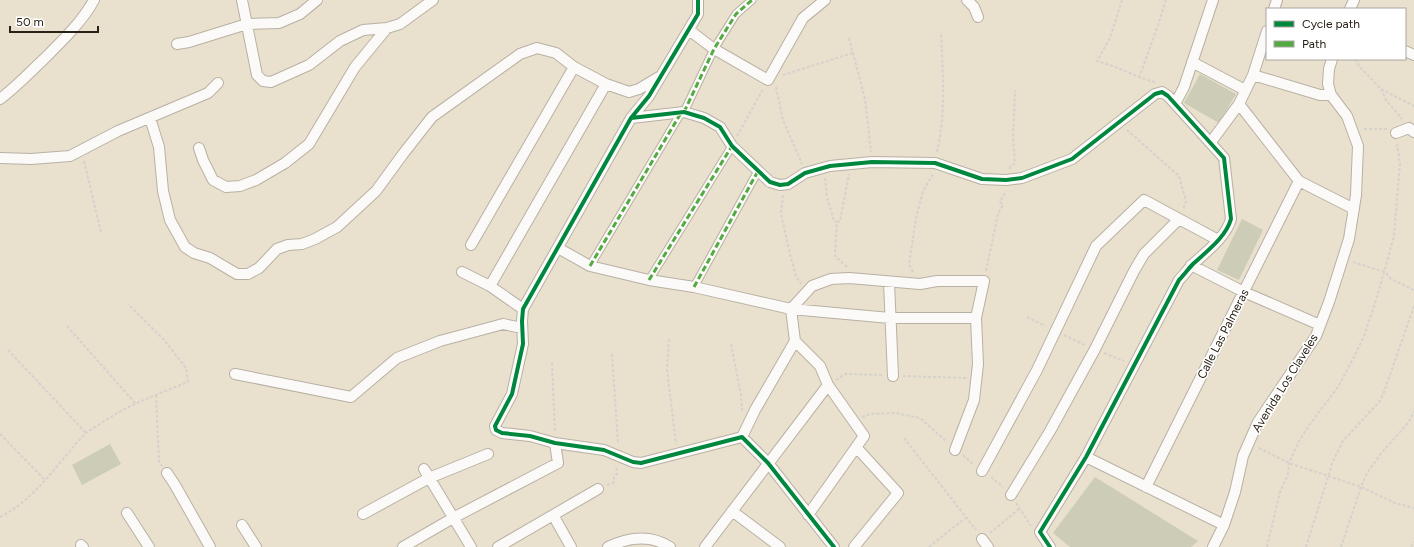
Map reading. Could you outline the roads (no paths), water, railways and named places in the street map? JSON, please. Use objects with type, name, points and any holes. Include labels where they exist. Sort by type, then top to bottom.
[{"type":"street","points":[[0,99],[13,89],[64,39],[91,6],[94,0]]},
{"type":"street","points":[[242,0],[256,75],[263,81],[271,82],[309,65],[340,41],[363,30],[387,28],[400,24],[433,0]]},
{"type":"street","points":[[177,44],[189,42],[247,24],[279,23],[300,14],[317,0]]},
{"type":"street","points":[[698,0],[698,14],[689,30],[649,96],[631,118],[523,309],[523,344],[512,394],[495,426],[496,430],[502,433],[530,436],[555,443],[604,450],[634,462],[641,463],[742,437]]},
{"type":"street","points":[[590,266],[683,112],[714,49],[736,14],[752,0]]},
{"type":"street","points":[[689,30],[714,49],[771,79],[803,18],[825,0]]},
{"type":"street","points":[[966,0],[974,7],[978,17]]},
{"type":"street","points":[[1172,100],[1184,87],[1213,0]]},
{"type":"street","points":[[199,148],[213,180],[226,187],[240,186],[256,180],[285,163],[309,144],[355,67],[387,28]]},
{"type":"street","points":[[1211,142],[1239,104],[1254,75],[1266,34]]},
{"type":"street","points":[[150,118],[159,147],[163,191],[170,220],[185,247],[194,253],[210,258],[237,274],[248,274],[259,268],[277,249],[302,244],[337,227],[376,191],[432,117],[520,54],[537,48],[556,53],[574,66],[606,84],[629,92],[639,89],[660,76]]},
{"type":"street","points":[[1254,75],[1320,95],[1331,95],[1328,84],[1329,69],[1332,60]]},
{"type":"street","points":[[1192,62],[1245,90]]},
{"type":"street","points":[[471,245],[574,66]]},
{"type":"street","points":[[0,158],[31,160],[70,156],[118,131],[208,93],[218,83]]},
{"type":"street","points":[[490,286],[606,84]]},
{"type":"street","points":[[631,118],[683,112],[704,118],[720,127],[732,146],[770,182],[780,185],[788,184],[805,173],[824,167],[872,162],[935,163],[982,179],[1008,180],[1022,178],[1072,159],[1121,119],[1155,94],[1162,92],[1172,100],[1224,158],[1231,219],[1229,227],[1179,280],[1086,456],[1040,532],[1050,547]]},
{"type":"street","name":"Avenida Los Claveles","points":[[1213,547],[1224,525],[1235,492],[1243,456],[1258,422],[1316,336],[1349,239],[1356,195],[1358,146],[1347,116],[1331,95]]},
{"type":"street","points":[[1239,104],[1300,181],[1354,209]]},
{"type":"street","points":[[1396,133],[1412,130]]},
{"type":"street","points":[[649,280],[732,146]]},
{"type":"street","points":[[694,287],[758,171]]},
{"type":"street","name":"Calle Las Palmeras","points":[[1146,487],[1300,181]]},
{"type":"street","points":[[982,471],[1037,370],[1096,246],[1144,200],[1218,240]]},
{"type":"street","points":[[1011,495],[1050,432],[1144,254],[1179,219]]},
{"type":"street","points":[[558,248],[590,266],[649,280],[694,287],[791,309],[890,318],[976,318]]},
{"type":"street","points":[[1192,266],[1244,292],[1320,325]]},
{"type":"street","points":[[462,272],[490,286],[523,309]]},
{"type":"street","points":[[742,437],[755,410],[795,341],[791,309],[812,286],[832,278],[920,284],[937,281],[984,281],[976,318],[978,364],[974,400],[955,450]]},
{"type":"street","points":[[889,282],[893,376]]},
{"type":"street","points":[[236,374],[350,397],[397,358],[440,341],[504,324],[522,328]]},
{"type":"street","points":[[795,341],[820,366],[828,385],[864,436],[808,514]]},
{"type":"street","points":[[705,547],[828,385]]},
{"type":"street","points":[[742,437],[768,463],[834,547]]},
{"type":"street","points":[[403,547],[453,518],[558,463],[555,443]]},
{"type":"street","points":[[854,547],[898,493],[856,447]]},
{"type":"street","points":[[363,514],[429,478],[488,454]]},
{"type":"street","points":[[1086,456],[1224,525]]},
{"type":"street","points":[[424,469],[471,547]]},
{"type":"street","points":[[167,473],[210,547]]},
{"type":"street","points":[[498,547],[598,489]]},
{"type":"street","points":[[732,511],[780,547]]},
{"type":"street","points":[[127,513],[149,547]]},
{"type":"street","points":[[553,515],[571,547]]},
{"type":"street","points":[[242,525],[256,547]]},
{"type":"street","points":[[608,547],[635,538],[651,538],[670,547]]}]
